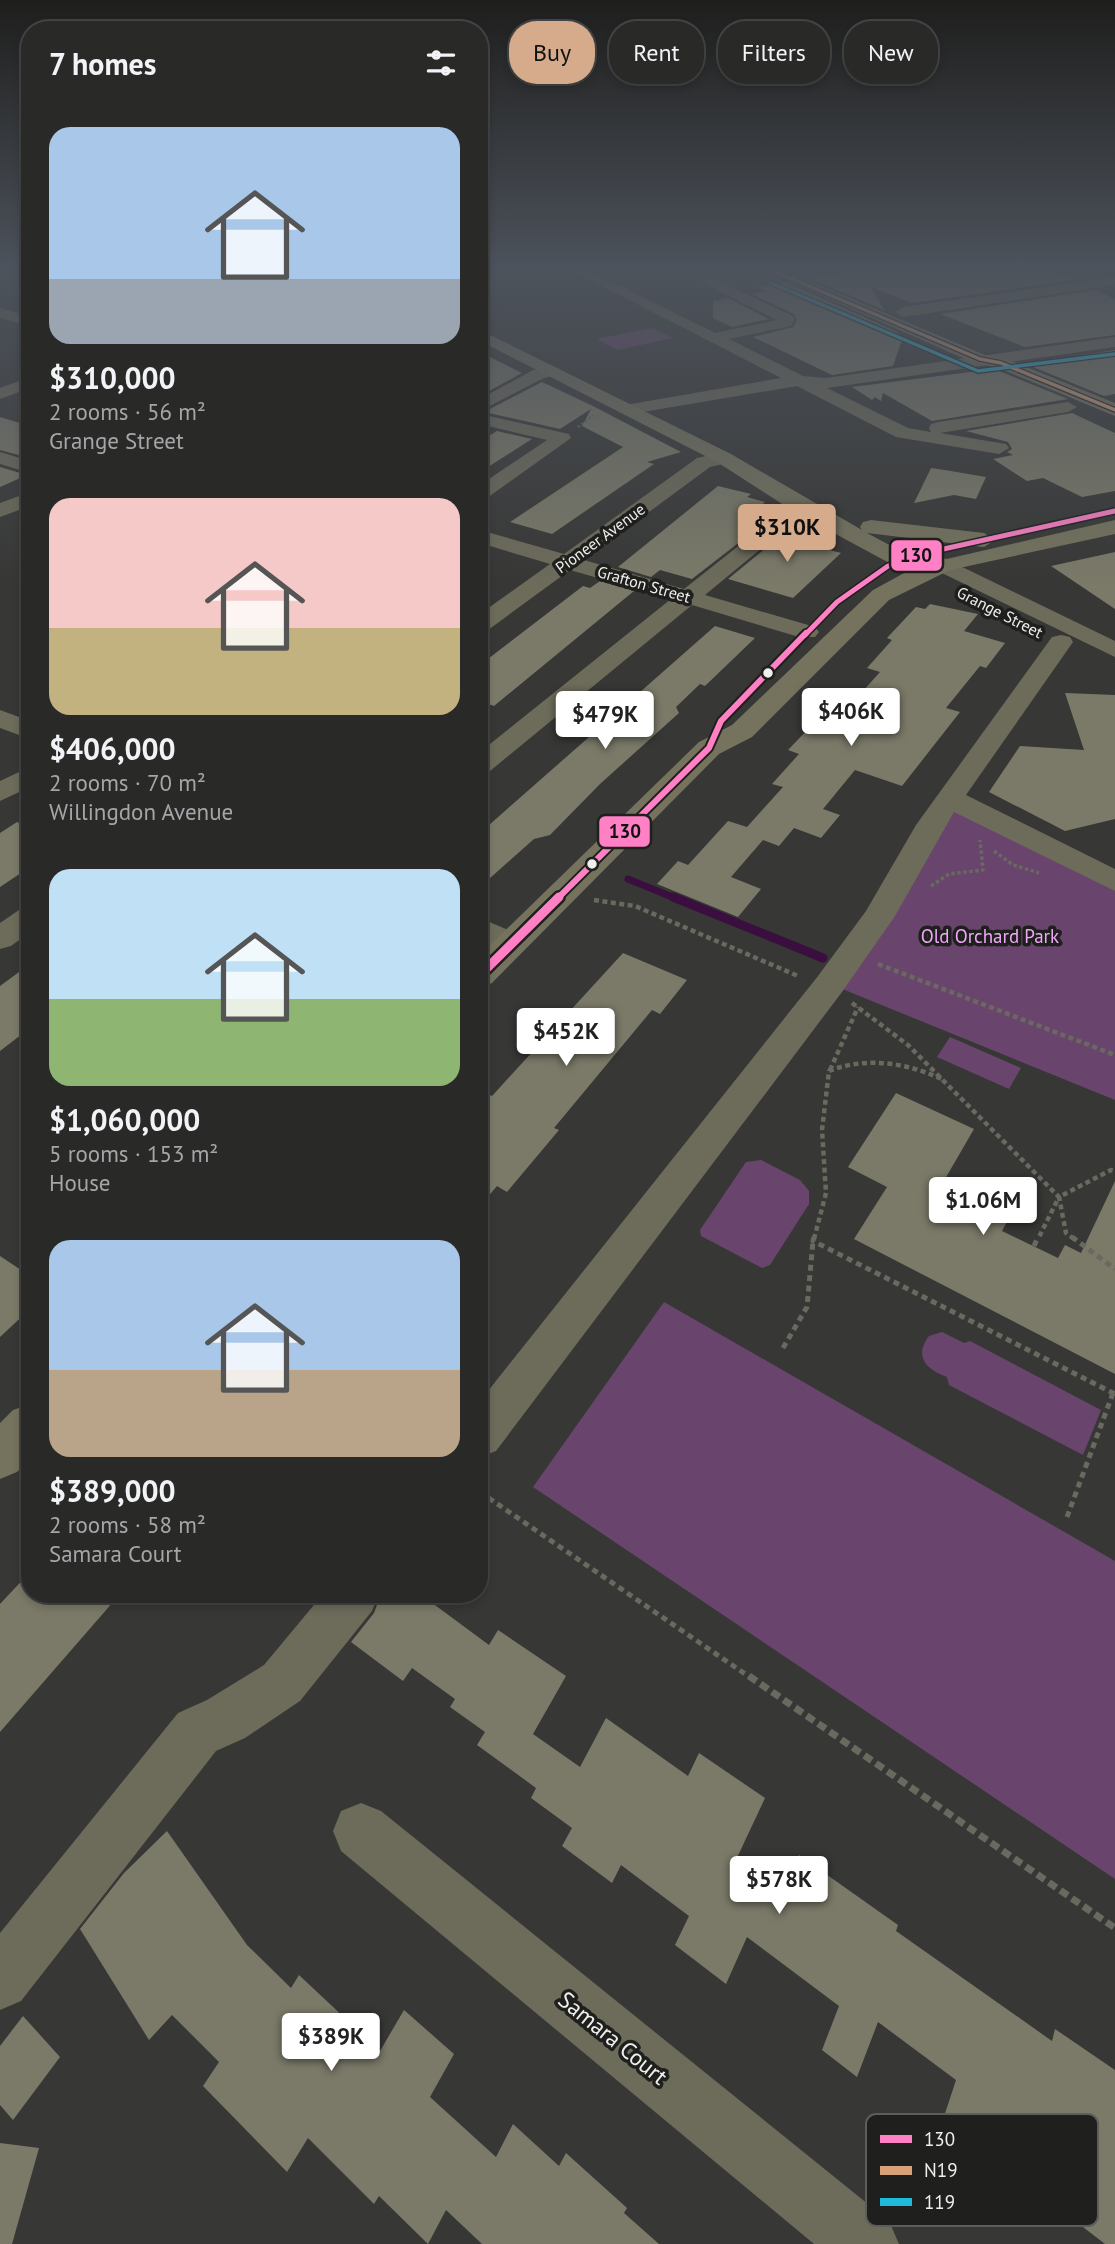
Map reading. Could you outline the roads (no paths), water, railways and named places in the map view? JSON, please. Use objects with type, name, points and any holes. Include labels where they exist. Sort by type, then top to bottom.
[{"type":"main road","name":"Grange Street","points":[[565,377],[724,458],[801,506],[922,563]]},
{"type":"main road","name":"Grange Street","points":[[594,377],[729,444],[811,495],[871,527],[922,563]]},
{"type":"main road","points":[[1035,377],[1115,410]]},
{"type":"main road","points":[[488,967],[709,748],[742,731],[881,595],[922,563],[984,540],[1115,511]]},
{"type":"main road","points":[[871,527],[984,540]]},
{"type":"main road","points":[[709,748],[721,721],[807,632],[851,590],[870,576],[922,563],[1115,527]]},
{"type":"main road","points":[[0,1456],[21,1435]]},
{"type":"street","points":[[488,402],[534,377]]},
{"type":"street","points":[[790,377],[903,433],[999,448]]},
{"type":"street","points":[[631,409],[799,381],[826,383],[863,377]]},
{"type":"street","points":[[0,394],[21,386]]},
{"type":"street","points":[[0,394],[21,400]]},
{"type":"street","points":[[928,430],[1068,407]]},
{"type":"street","points":[[488,421],[562,438],[488,489]]},
{"type":"street","points":[[0,458],[21,464]]},
{"type":"street","name":"Pioneer Avenue","points":[[488,619],[704,462],[724,458]]},
{"type":"street","points":[[0,511],[21,502]]},
{"type":"street","points":[[488,759],[688,597],[702,589],[801,506]]},
{"type":"street","name":"Grafton Street","points":[[488,538],[807,632]]},
{"type":"street","name":"Grange Street","points":[[922,563],[1061,642],[1115,669]]},
{"type":"street","name":"Grange Street","points":[[922,563],[1115,650]]},
{"type":"street","points":[[488,1426],[830,984],[878,916],[926,831],[963,805],[1061,642]]},
{"type":"street","points":[[0,793],[21,780]]},
{"type":"street","points":[[963,805],[1115,881]]},
{"type":"street","points":[[0,938],[21,923]]},
{"type":"street","points":[[488,933],[510,944]]},
{"type":"street","points":[[0,1980],[197,1732],[226,1719],[282,1683],[348,1603]]},
{"type":"street","name":"Samara Court","points":[[361,1831],[866,2244]]},
{"type":"waterway","points":[[628,879],[677,899]]},
{"type":"waterway","points":[[673,897],[823,958]]},
{"type":"park label","name":"Old Orchard Park","points":[[990,936]]}]
